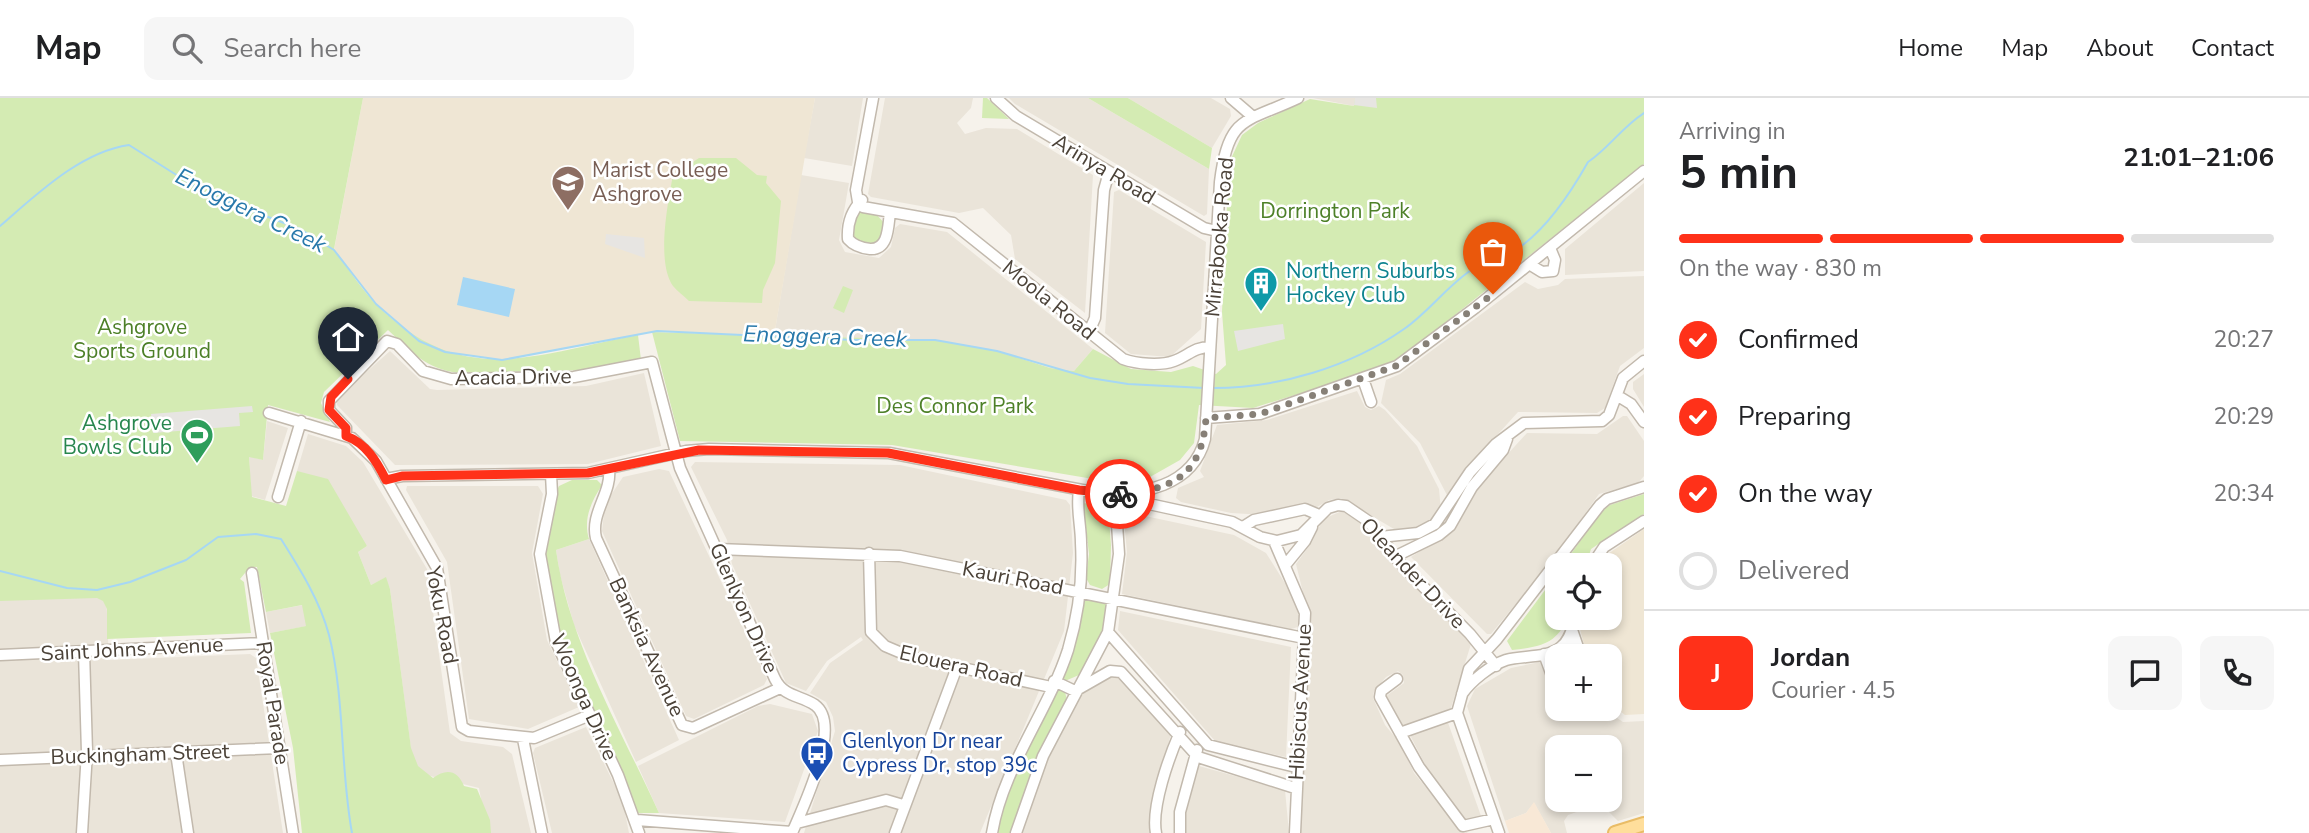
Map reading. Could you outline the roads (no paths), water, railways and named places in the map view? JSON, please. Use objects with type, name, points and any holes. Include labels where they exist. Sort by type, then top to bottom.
[{"type":"main road","points":[[1615,833],[1644,824]]},
{"type":"street","points":[[873,98],[856,190],[861,202],[848,228],[848,239],[856,246],[874,249],[881,247],[886,240],[890,212]]},
{"type":"street","name":"Arinya Road","points":[[996,98],[1016,116],[1109,172],[1204,228],[1217,231]]},
{"type":"street","points":[[1233,98],[1252,116]]},
{"type":"street","name":"Mirrabooka Road","points":[[386,480],[402,476],[551,474],[609,469],[699,450],[888,453],[1079,490],[1115,494],[1167,484],[1192,467],[1200,455],[1207,406],[1220,182],[1227,146],[1242,121],[1298,98]]},
{"type":"street","points":[[1206,418],[1260,414],[1396,366],[1644,171]]},
{"type":"street","points":[[1089,332],[1096,318],[1104,190],[1109,172]]},
{"type":"street","name":"Moola Road","points":[[861,202],[867,209],[954,224],[1117,355],[1133,362],[1172,362],[1197,348],[1210,347]]},
{"type":"street","points":[[1529,264],[1541,271],[1552,271],[1555,260],[1549,248]]},
{"type":"street","name":"Acacia Drive","points":[[346,436],[346,428],[329,410],[329,401],[387,341],[397,344],[423,372],[451,379],[574,377],[652,362]]},
{"type":"street","points":[[1380,537],[1418,533],[1435,524],[1470,472],[1496,444],[1507,439],[1524,423],[1602,421],[1609,415],[1623,378],[1644,361]]},
{"type":"street","name":"Glenlyon Drive","points":[[652,362],[674,454],[780,688],[815,705],[826,724],[825,742],[794,829]]},
{"type":"street","points":[[1363,379],[1371,402]]},
{"type":"street","points":[[1618,396],[1631,404],[1644,422]]},
{"type":"street","name":"Yoku Road","points":[[269,412],[357,441],[376,461],[437,568],[462,727],[469,731],[523,739],[534,738],[590,715]]},
{"type":"street","points":[[278,498],[301,421]]},
{"type":"street","points":[[1394,557],[1439,535],[1450,526],[1472,487],[1503,450],[1507,439]]},
{"type":"street","name":"Banksia Avenue","points":[[609,469],[610,484],[600,500],[594,530],[596,538],[682,725],[692,728],[780,688]]},
{"type":"street","name":"Woonga Drive","points":[[551,474],[552,494],[540,554],[556,642],[637,820],[639,833]]},
{"type":"street","points":[[1499,833],[1457,713],[1468,671],[1600,505],[1607,499],[1644,486]]},
{"type":"street","points":[[992,833],[1020,751],[1052,684],[1073,630],[1082,565],[1077,503],[1079,490]]},
{"type":"street","points":[[1137,491],[1149,504],[1243,527],[1277,541]]},
{"type":"street","points":[[1016,833],[1043,756],[1108,632],[1119,554],[1115,494]]},
{"type":"street","name":"Oleander Drive","points":[[1277,541],[1301,535],[1317,518],[1335,505],[1343,505],[1367,520],[1394,557],[1485,649],[1497,655],[1498,664]]},
{"type":"street","name":"Oleander Drive","points":[[1243,527],[1254,520],[1305,509],[1317,518]]},
{"type":"street","points":[[1288,568],[1317,518]]},
{"type":"street","points":[[1600,553],[1604,547],[1644,520]]},
{"type":"street","name":"Hibiscus Avenue","points":[[1277,541],[1305,613],[1295,833]]},
{"type":"street","name":"Kauri Road","points":[[718,549],[869,553],[924,560],[1304,638]]},
{"type":"street","name":"Elouera Road","points":[[869,553],[871,632],[896,653],[1076,691]]},
{"type":"street","name":"Royal Parade","points":[[252,573],[293,833]]},
{"type":"street","points":[[1460,697],[1469,685],[1498,664],[1544,654],[1562,646],[1572,630]]},
{"type":"street","points":[[1572,630],[1577,644]]},
{"type":"street","points":[[1108,632],[1202,740],[1219,750],[1296,767]]},
{"type":"street","name":"Saint Johns Avenue","points":[[0,655],[264,643]]},
{"type":"street","points":[[82,833],[86,757],[84,652]]},
{"type":"street","points":[[895,833],[903,805],[957,667]]},
{"type":"street","points":[[1076,691],[1110,671],[1121,672],[1195,755],[1213,764],[1295,788]]},
{"type":"street","points":[[1397,679],[1379,695],[1392,723],[1424,775],[1461,824],[1470,827],[1494,819]]},
{"type":"street","points":[[1400,733],[1457,713]]},
{"type":"street","points":[[1156,833],[1156,811],[1185,719]]},
{"type":"street","points":[[523,739],[542,833]]},
{"type":"street","points":[[1180,833],[1180,813],[1195,755],[1202,740]]},
{"type":"street","name":"Buckingham Street","points":[[0,760],[280,748]]},
{"type":"street","points":[[176,753],[188,833]]},
{"type":"street","points":[[637,820],[684,828],[794,829],[886,800],[903,805]]},
{"type":"water","points":[[463,277],[515,289],[509,317],[457,305]]},
{"type":"waterway","name":"Enoggera Creek","points":[[1213,388],[1263,384],[1313,373],[1361,354],[1404,329],[1480,263],[1494,256],[1509,254],[1533,237],[1564,200],[1588,162],[1644,113]]},
{"type":"waterway","name":"Enoggera Creek","points":[[0,226],[60,176],[93,156],[129,145],[205,193],[300,229],[334,250],[376,304],[419,341],[445,352],[502,360],[657,331],[853,340],[935,340],[997,351],[1090,378],[1128,384],[1204,388]]},
{"type":"waterway","name":"Enoggera Creek","points":[[0,571],[67,588],[97,590],[130,582],[186,560],[218,537],[256,534],[281,539],[315,598],[329,635],[338,683],[352,833]]},
{"type":"place","name":"Marist College Ashgrove","points":[[568,212]]},
{"type":"place","name":"Northern Suburbs Hockey Club","points":[[1261,313]]},
{"type":"place","name":"Ashgrove Bowls Club","points":[[197,465]]},
{"type":"place","name":"Glenlyon Dr near Cypress Dr, stop 39c","points":[[817,783]]},
{"type":"park label","name":"Dorrington Park","points":[[1335,211]]},
{"type":"park label","name":"Ashgrove Sports Ground","points":[[142,339]]},
{"type":"park label","name":"Des Connor Park","points":[[955,406]]}]
